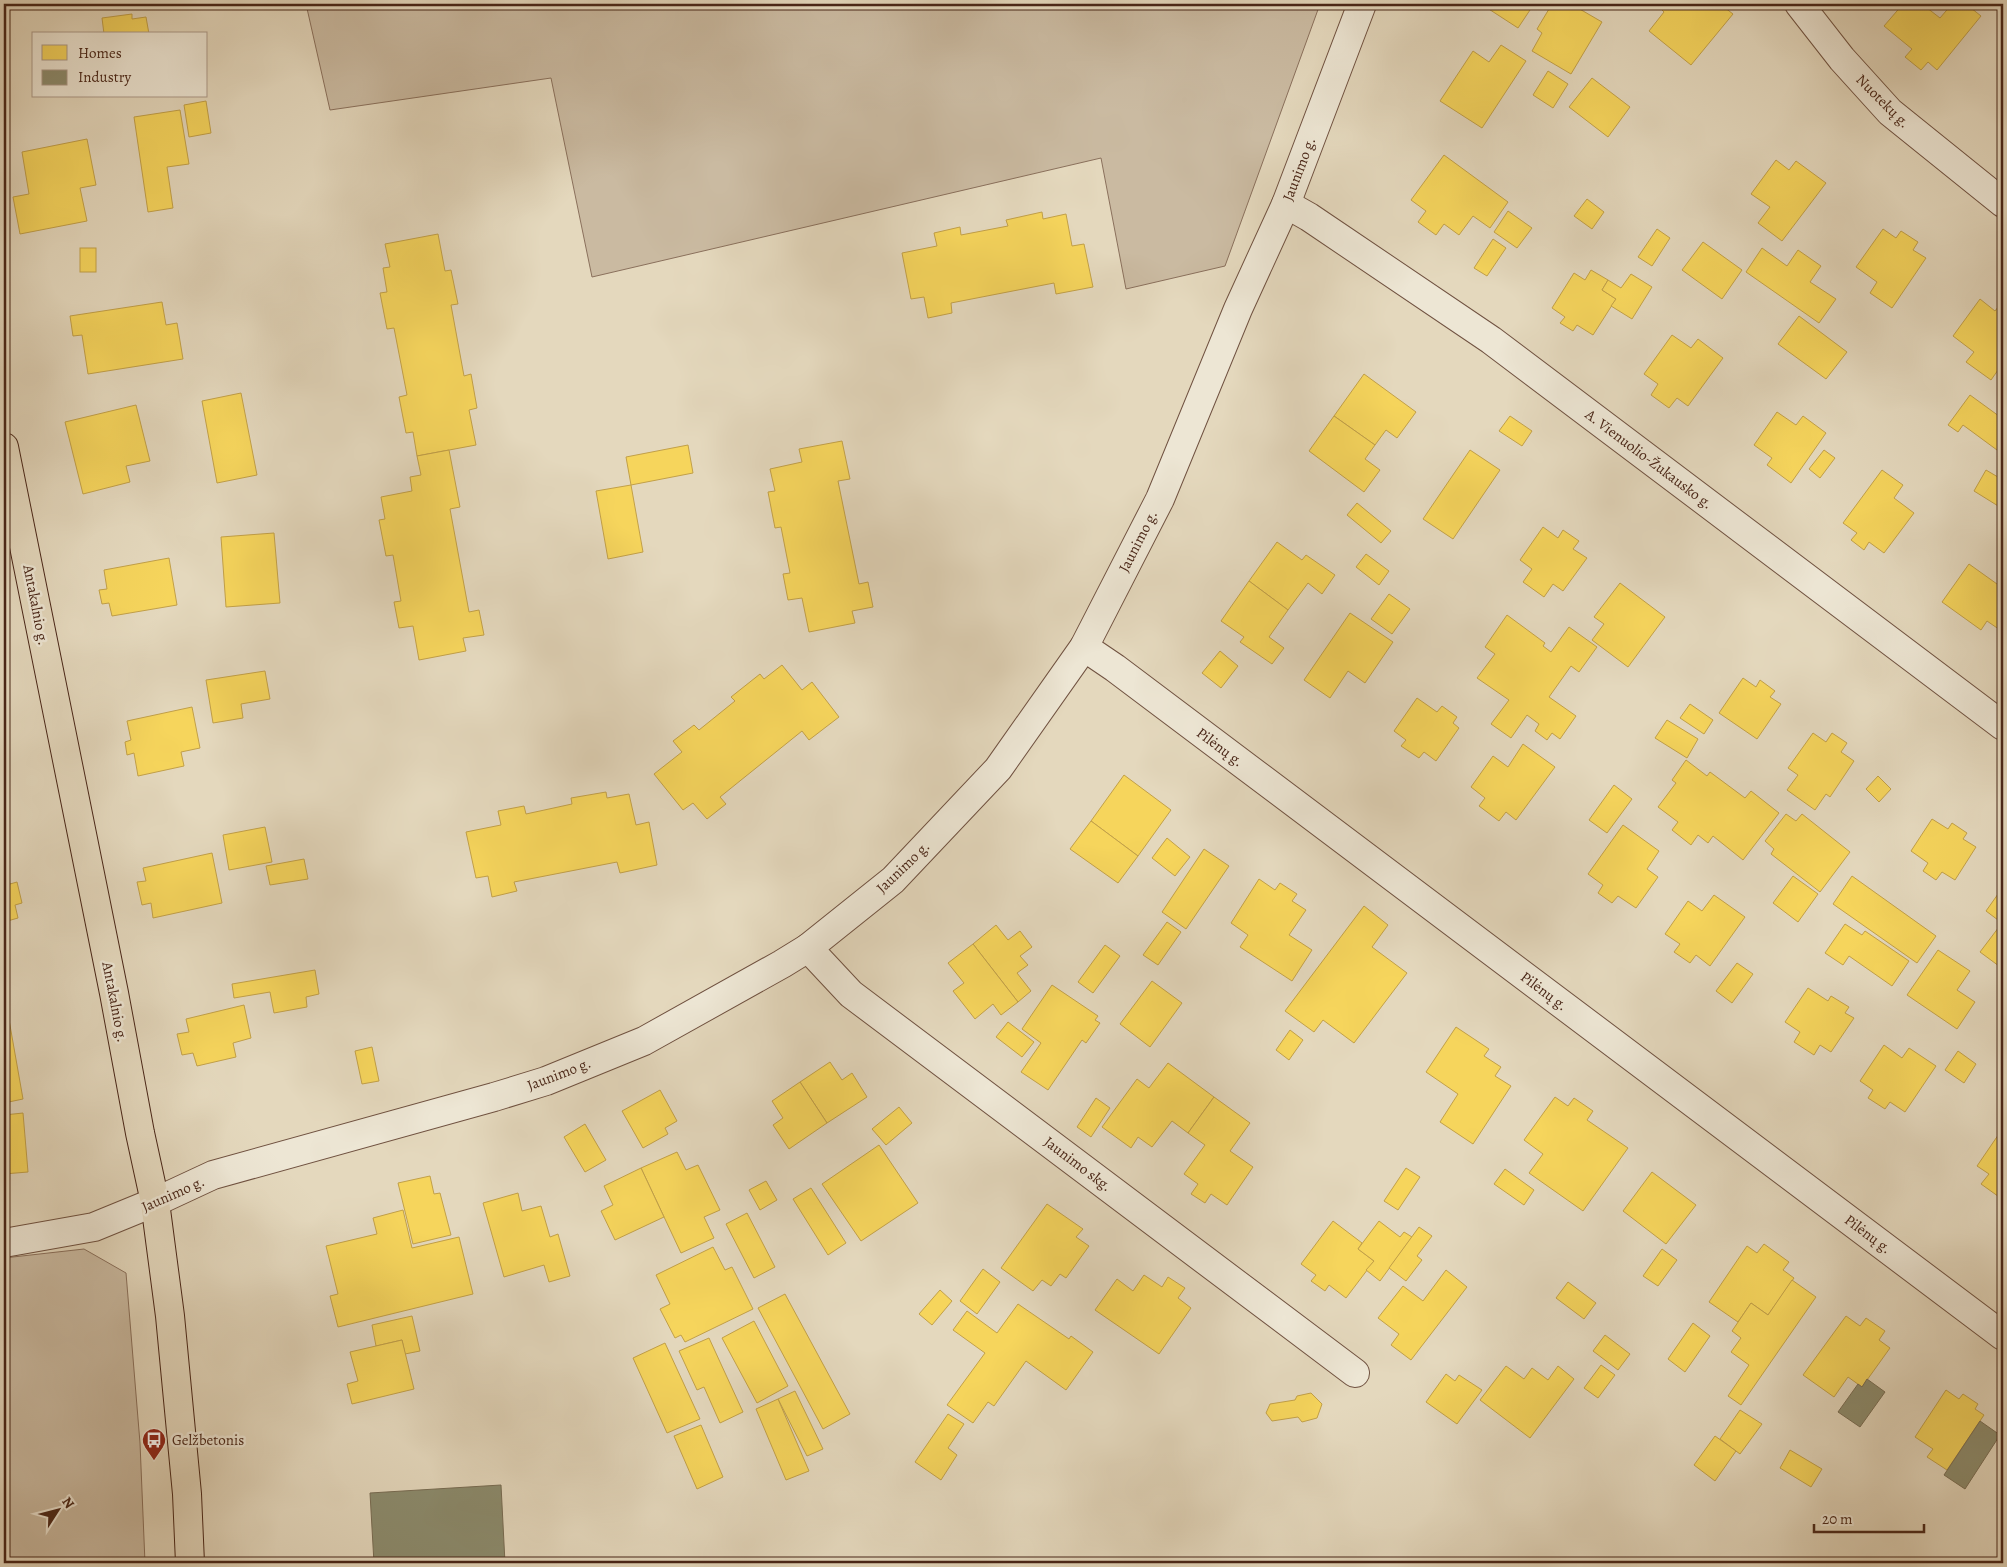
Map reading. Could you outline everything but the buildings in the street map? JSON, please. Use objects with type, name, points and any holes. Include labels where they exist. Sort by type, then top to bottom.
[{"type":"main road","name":"Antakalnio g.","points":[[4,447],[155,1202],[170,1316],[187,1494],[190,1563]]},
{"type":"street","name":"Jaunimo g.","points":[[4,1243],[94,1227],[155,1202],[213,1175],[546,1081],[644,1041],[808,948],[893,880],[998,769],[1084,647],[1160,498],[1238,309],[1286,204],[1362,4]]},
{"type":"street","name":"Nuotekų g.","points":[[1799,4],[1842,59],[1890,112],[2003,203]]},
{"type":"street","name":"A. Vienuolio-Žukausko g.","points":[[1286,204],[1309,217],[1491,340],[2003,726]]},
{"type":"street","name":"Pilėnų g.","points":[[1084,647],[1123,674],[2003,1336]]},
{"type":"street","name":"Jaunimo skg.","points":[[808,948],[851,994],[1355,1373]]},
{"type":"shaded area","points":[[306,4],[1320,4],[1225,266],[1126,289],[1101,158],[592,277],[551,78],[330,110]]},
{"type":"shaded area","points":[[84,1249],[126,1273],[140,1443],[145,1563],[4,1563],[4,1258]]},
{"type":"place","name":"Gelžbetonis","points":[[154,1461]]}]
